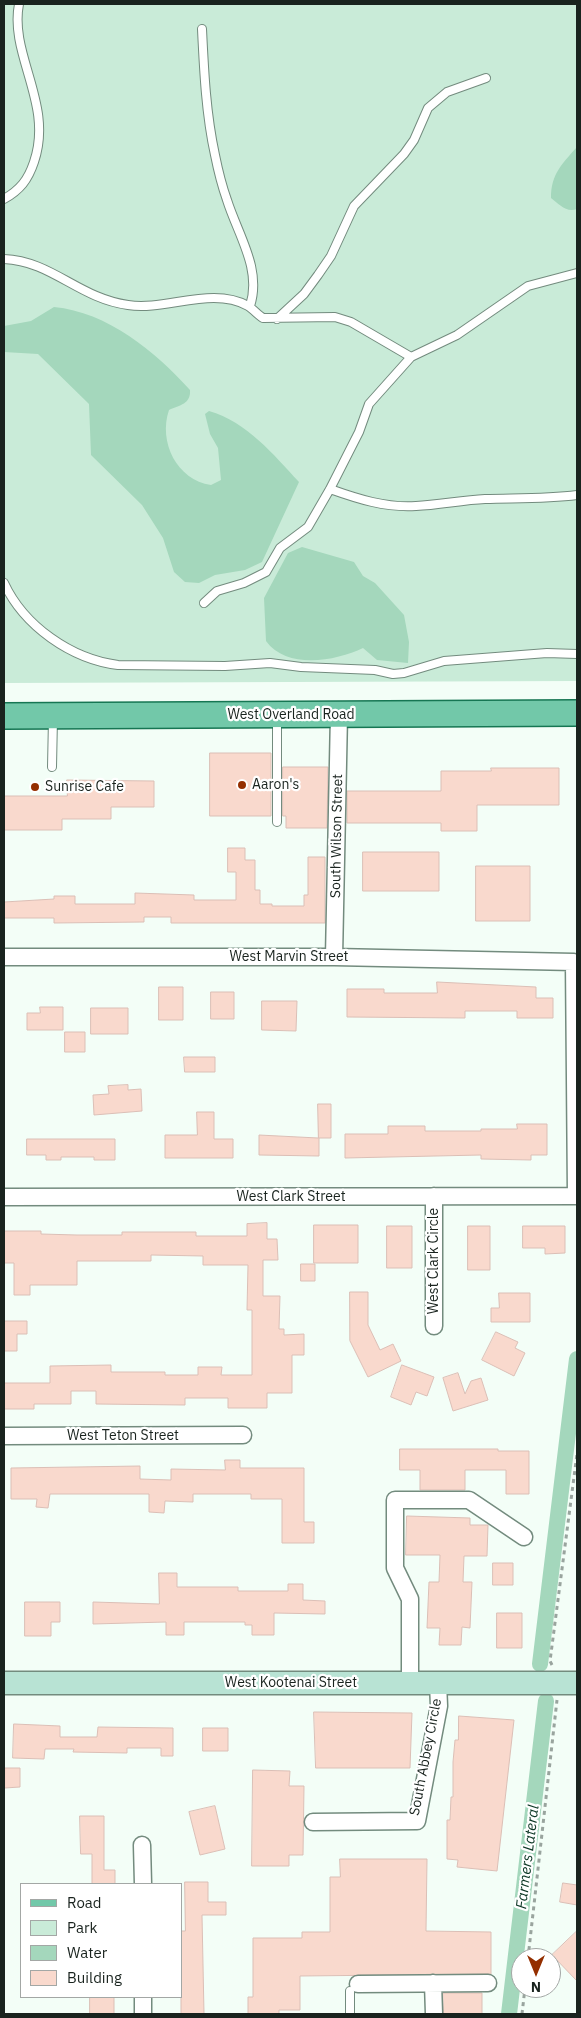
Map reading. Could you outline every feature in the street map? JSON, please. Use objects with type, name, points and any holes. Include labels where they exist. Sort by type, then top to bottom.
[{"type":"main road","name":"West Overland Road","points":[[4,716],[577,713]]},
{"type":"street","name":"South Wilson Street","points":[[334,957],[339,714]]},
{"type":"street","name":"West Marvin Street","points":[[4,957],[334,957],[574,962],[576,1196]]},
{"type":"street","name":"West Clark Circle","points":[[434,1196],[434,1326]]},
{"type":"street","name":"West Clark Street","points":[[4,1197],[576,1196]]},
{"type":"street","name":"West Teton Street","points":[[4,1436],[243,1435]]},
{"type":"street","points":[[410,1683],[410,1599],[395,1568],[395,1500],[469,1500],[524,1537]]},
{"type":"street","name":"West Kootenai Street","points":[[4,1683],[568,1683]]},
{"type":"street","name":"South Abbey Circle","points":[[313,1822],[417,1821],[439,1706],[438,1683]]},
{"type":"street","points":[[142,1845],[142,1883]]},
{"type":"street","points":[[354,1987],[433,1983],[488,1983]]},
{"type":"street","points":[[433,1983],[434,2014]]},
{"type":"street","points":[[143,1998],[143,2014]]},
{"type":"lane","points":[[4,199],[19,190],[27,180],[38,152],[39,137],[36,100],[19,31],[19,4]]},
{"type":"lane","points":[[202,29],[215,155],[226,200],[253,274],[253,296],[250,306]]},
{"type":"lane","points":[[277,319],[304,294],[318,275],[330,256],[354,206],[404,154],[414,140],[428,108],[447,92],[486,78]]},
{"type":"lane","points":[[4,259],[20,260],[40,266],[79,290],[114,303],[147,307],[217,299],[234,300],[250,306],[263,318],[335,317],[352,322],[411,357]]},
{"type":"lane","points":[[204,603],[217,591],[244,583],[266,572],[280,548],[308,527],[359,432],[368,404],[411,357],[457,335],[528,286],[577,273]]},
{"type":"lane","points":[[330,489],[378,503],[416,506],[485,499],[523,499],[577,495]]},
{"type":"lane","points":[[4,583],[20,610],[51,639],[105,664],[225,666],[270,663],[301,667],[375,670],[393,674],[404,673],[444,661],[547,653],[577,654]]},
{"type":"lane","points":[[277,715],[277,822]]},
{"type":"lane","points":[[52,767],[54,716]]},
{"type":"lane","points":[[350,2014],[354,1987]]},
{"type":"path","points":[[529,1948],[568,1683],[550,1661],[577,1454]]},
{"type":"path","points":[[522,2014],[524,1998]]},
{"type":"green space","points":[[4,4],[577,4],[577,681],[4,683]]},
{"type":"water","points":[[577,147],[577,209],[569,210],[551,198],[553,182],[558,170]]},
{"type":"water","points":[[54,307],[74,310],[111,325],[146,348],[190,390],[187,401],[169,410],[166,422],[168,446],[173,458],[189,476],[199,482],[211,485],[221,480],[218,448],[210,434],[205,414],[209,411],[223,416],[247,431],[269,450],[299,482],[262,562],[245,570],[215,575],[199,583],[185,582],[174,572],[163,538],[142,505],[91,455],[89,404],[38,354],[4,352],[4,326],[31,321]]},
{"type":"water","points":[[302,547],[354,562],[363,576],[375,583],[404,615],[409,642],[408,663],[377,660],[363,648],[352,653],[326,659],[299,659],[286,656],[275,650],[266,641],[264,598],[288,553]]},
{"type":"building","name":"Aaron's","points":[[210,753],[271,753],[271,816],[210,816]]},
{"type":"building","points":[[283,767],[328,767],[327,828],[286,828],[286,816],[283,816]]},
{"type":"building","points":[[491,768],[559,768],[559,805],[477,805],[477,831],[441,831],[441,823],[347,823],[347,791],[441,791],[441,771],[491,771]]},
{"type":"building","points":[[67,780],[154,781],[154,807],[111,807],[111,819],[62,819],[62,830],[4,830],[4,796],[67,796]]},
{"type":"building","points":[[228,848],[245,848],[245,860],[255,860],[255,890],[260,890],[260,904],[272,904],[272,906],[304,906],[304,895],[308,895],[308,857],[325,857],[325,923],[171,923],[171,917],[144,917],[144,922],[54,923],[54,918],[4,918],[4,902],[54,899],[54,896],[75,896],[75,904],[135,904],[135,893],[194,895],[194,900],[236,900],[236,872],[228,872]]},
{"type":"building","points":[[363,852],[439,852],[439,891],[363,891]]},
{"type":"building","points":[[476,866],[530,866],[530,921],[476,921]]},
{"type":"building","points":[[437,982],[536,987],[536,998],[553,998],[553,1018],[517,1018],[517,1011],[465,1011],[465,1018],[347,1017],[347,989],[384,989],[384,993],[437,993]]},
{"type":"building","points":[[159,987],[183,987],[183,1020],[159,1020]]},
{"type":"building","points":[[211,992],[234,992],[234,1019],[211,1019]]},
{"type":"building","points":[[262,1001],[297,1001],[296,1031],[262,1030]]},
{"type":"building","points":[[40,1007],[63,1007],[63,1030],[27,1030],[27,1013],[40,1013]]},
{"type":"building","points":[[91,1008],[128,1008],[128,1034],[91,1034]]},
{"type":"building","points":[[65,1032],[85,1032],[85,1052],[65,1052]]},
{"type":"building","points":[[184,1057],[215,1057],[215,1072],[185,1072]]},
{"type":"building","points":[[128,1085],[128,1090],[141,1089],[142,1111],[94,1115],[93,1095],[109,1094],[108,1086]]},
{"type":"building","points":[[318,1104],[331,1104],[331,1138],[319,1138],[319,1156],[259,1155],[259,1135],[318,1138]]},
{"type":"building","points":[[197,1112],[214,1112],[214,1139],[233,1139],[233,1158],[165,1158],[165,1135],[197,1135]]},
{"type":"building","points":[[517,1124],[547,1124],[547,1155],[531,1155],[531,1160],[481,1159],[481,1155],[345,1158],[345,1134],[388,1134],[388,1126],[425,1126],[425,1131],[481,1131],[481,1129],[517,1129]]},
{"type":"building","points":[[27,1139],[115,1139],[115,1160],[94,1160],[94,1157],[61,1157],[61,1160],[46,1160],[46,1155],[27,1155]]},
{"type":"building","points":[[267,1223],[267,1239],[277,1239],[278,1260],[263,1260],[263,1296],[280,1296],[279,1329],[284,1329],[284,1335],[304,1334],[304,1355],[292,1355],[292,1393],[267,1393],[267,1408],[228,1408],[228,1398],[185,1398],[185,1405],[96,1404],[96,1391],[71,1391],[71,1404],[34,1404],[34,1409],[4,1409],[4,1383],[50,1383],[50,1366],[111,1365],[111,1372],[165,1372],[165,1375],[198,1375],[198,1367],[222,1367],[221,1375],[252,1375],[252,1310],[247,1310],[248,1265],[203,1265],[203,1256],[151,1255],[151,1261],[77,1261],[77,1285],[30,1285],[30,1295],[14,1295],[14,1263],[4,1263],[4,1231],[41,1231],[41,1234],[77,1235],[122,1235],[122,1232],[196,1232],[196,1236],[247,1236],[247,1224]]},
{"type":"building","points":[[314,1225],[358,1225],[358,1263],[314,1263]]},
{"type":"building","points":[[387,1226],[412,1226],[412,1268],[387,1268]]},
{"type":"building","points":[[468,1226],[490,1226],[490,1270],[468,1270]]},
{"type":"building","points":[[523,1226],[565,1226],[565,1253],[545,1254],[545,1248],[523,1248]]},
{"type":"building","points":[[301,1264],[315,1264],[315,1281],[301,1281]]},
{"type":"building","points":[[350,1292],[368,1292],[368,1325],[380,1350],[393,1344],[401,1361],[368,1377],[350,1341]]},
{"type":"building","points":[[499,1293],[530,1293],[530,1322],[491,1322],[491,1308],[499,1308]]},
{"type":"building","points":[[4,1321],[27,1321],[27,1334],[17,1334],[17,1351],[4,1351]]},
{"type":"building","points":[[496,1332],[518,1342],[515,1348],[525,1353],[514,1376],[482,1360]]},
{"type":"building","points":[[402,1365],[434,1377],[427,1396],[416,1392],[411,1405],[391,1397]]},
{"type":"building","points":[[458,1373],[465,1394],[471,1381],[481,1378],[488,1400],[453,1411],[443,1378]]},
{"type":"building","points":[[400,1449],[498,1449],[498,1451],[529,1451],[529,1494],[506,1494],[506,1470],[465,1470],[465,1490],[420,1490],[420,1470],[400,1470]]},
{"type":"building","points":[[225,1460],[240,1460],[240,1468],[304,1468],[304,1522],[314,1522],[314,1543],[282,1543],[282,1499],[251,1499],[251,1494],[193,1494],[193,1502],[165,1501],[164,1513],[149,1512],[149,1494],[50,1494],[48,1508],[36,1507],[37,1499],[11,1499],[11,1468],[140,1466],[140,1479],[171,1480],[171,1469],[225,1470]]},
{"type":"building","points":[[407,1516],[470,1518],[470,1525],[488,1525],[487,1556],[464,1556],[463,1582],[472,1582],[470,1628],[462,1627],[461,1645],[439,1645],[440,1628],[427,1628],[429,1582],[439,1582],[440,1555],[406,1555]]},
{"type":"building","points":[[493,1563],[513,1563],[513,1585],[493,1585]]},
{"type":"building","points":[[159,1573],[177,1573],[177,1587],[238,1587],[238,1591],[288,1591],[288,1584],[303,1584],[303,1600],[325,1601],[325,1614],[274,1613],[274,1635],[252,1635],[252,1625],[245,1625],[245,1622],[184,1622],[184,1635],[166,1635],[166,1622],[93,1624],[93,1602],[159,1604]]},
{"type":"building","points":[[25,1602],[60,1602],[60,1622],[51,1622],[51,1636],[25,1636]]},
{"type":"building","points":[[497,1613],[522,1613],[522,1648],[497,1648]]},
{"type":"building","points":[[314,1712],[412,1713],[410,1768],[316,1768]]},
{"type":"building","points":[[459,1716],[514,1720],[497,1871],[457,1867],[458,1860],[447,1859],[447,1820],[450,1820],[451,1797],[453,1797],[453,1762],[455,1740],[458,1740]]},
{"type":"building","points":[[14,1724],[60,1726],[60,1737],[97,1737],[98,1727],[173,1728],[173,1756],[161,1756],[161,1748],[127,1748],[127,1753],[73,1752],[74,1749],[45,1749],[44,1759],[13,1758]]},
{"type":"building","points":[[203,1728],[228,1728],[228,1751],[203,1751]]},
{"type":"building","points":[[5,1768],[20,1768],[20,1787],[5,1788]]},
{"type":"building","points":[[253,1770],[290,1771],[289,1786],[304,1786],[303,1855],[289,1855],[289,1866],[252,1866]]},
{"type":"building","points":[[215,1806],[225,1849],[200,1855],[189,1812]]},
{"type":"building","points":[[80,1816],[104,1816],[104,1870],[115,1870],[115,1883],[92,1883],[92,1854],[81,1854]]},
{"type":"building","points":[[340,1859],[427,1859],[426,1931],[491,1932],[491,1974],[300,1976],[300,2010],[279,2010],[279,2014],[248,2014],[248,1997],[253,1997],[253,1938],[302,1938],[302,1932],[330,1932],[330,1877],[340,1877]]},
{"type":"building","points":[[185,1882],[208,1882],[208,1902],[226,1902],[226,1915],[202,1915],[204,2014],[181,2014],[182,1931],[185,1931]]},
{"type":"building","points":[[563,1883],[577,1885],[577,1905],[560,1902]]},
{"type":"building","points":[[577,1931],[577,1981],[561,1964],[561,1948],[559,1948]]},
{"type":"building","points":[[443,1993],[482,1993],[482,2014],[444,2014]]},
{"type":"building","points":[[90,1998],[114,1998],[114,2014],[90,2014]]},
{"type":"waterway","name":"Farmers Lateral","points":[[540,1664],[577,1359]]},
{"type":"waterway","name":"Farmers Lateral","points":[[509,2014],[546,1701]]},
{"type":"place","name":"Aaron's","points":[[242,785]]},
{"type":"place","name":"Sunrise Cafe","points":[[35,787]]}]
